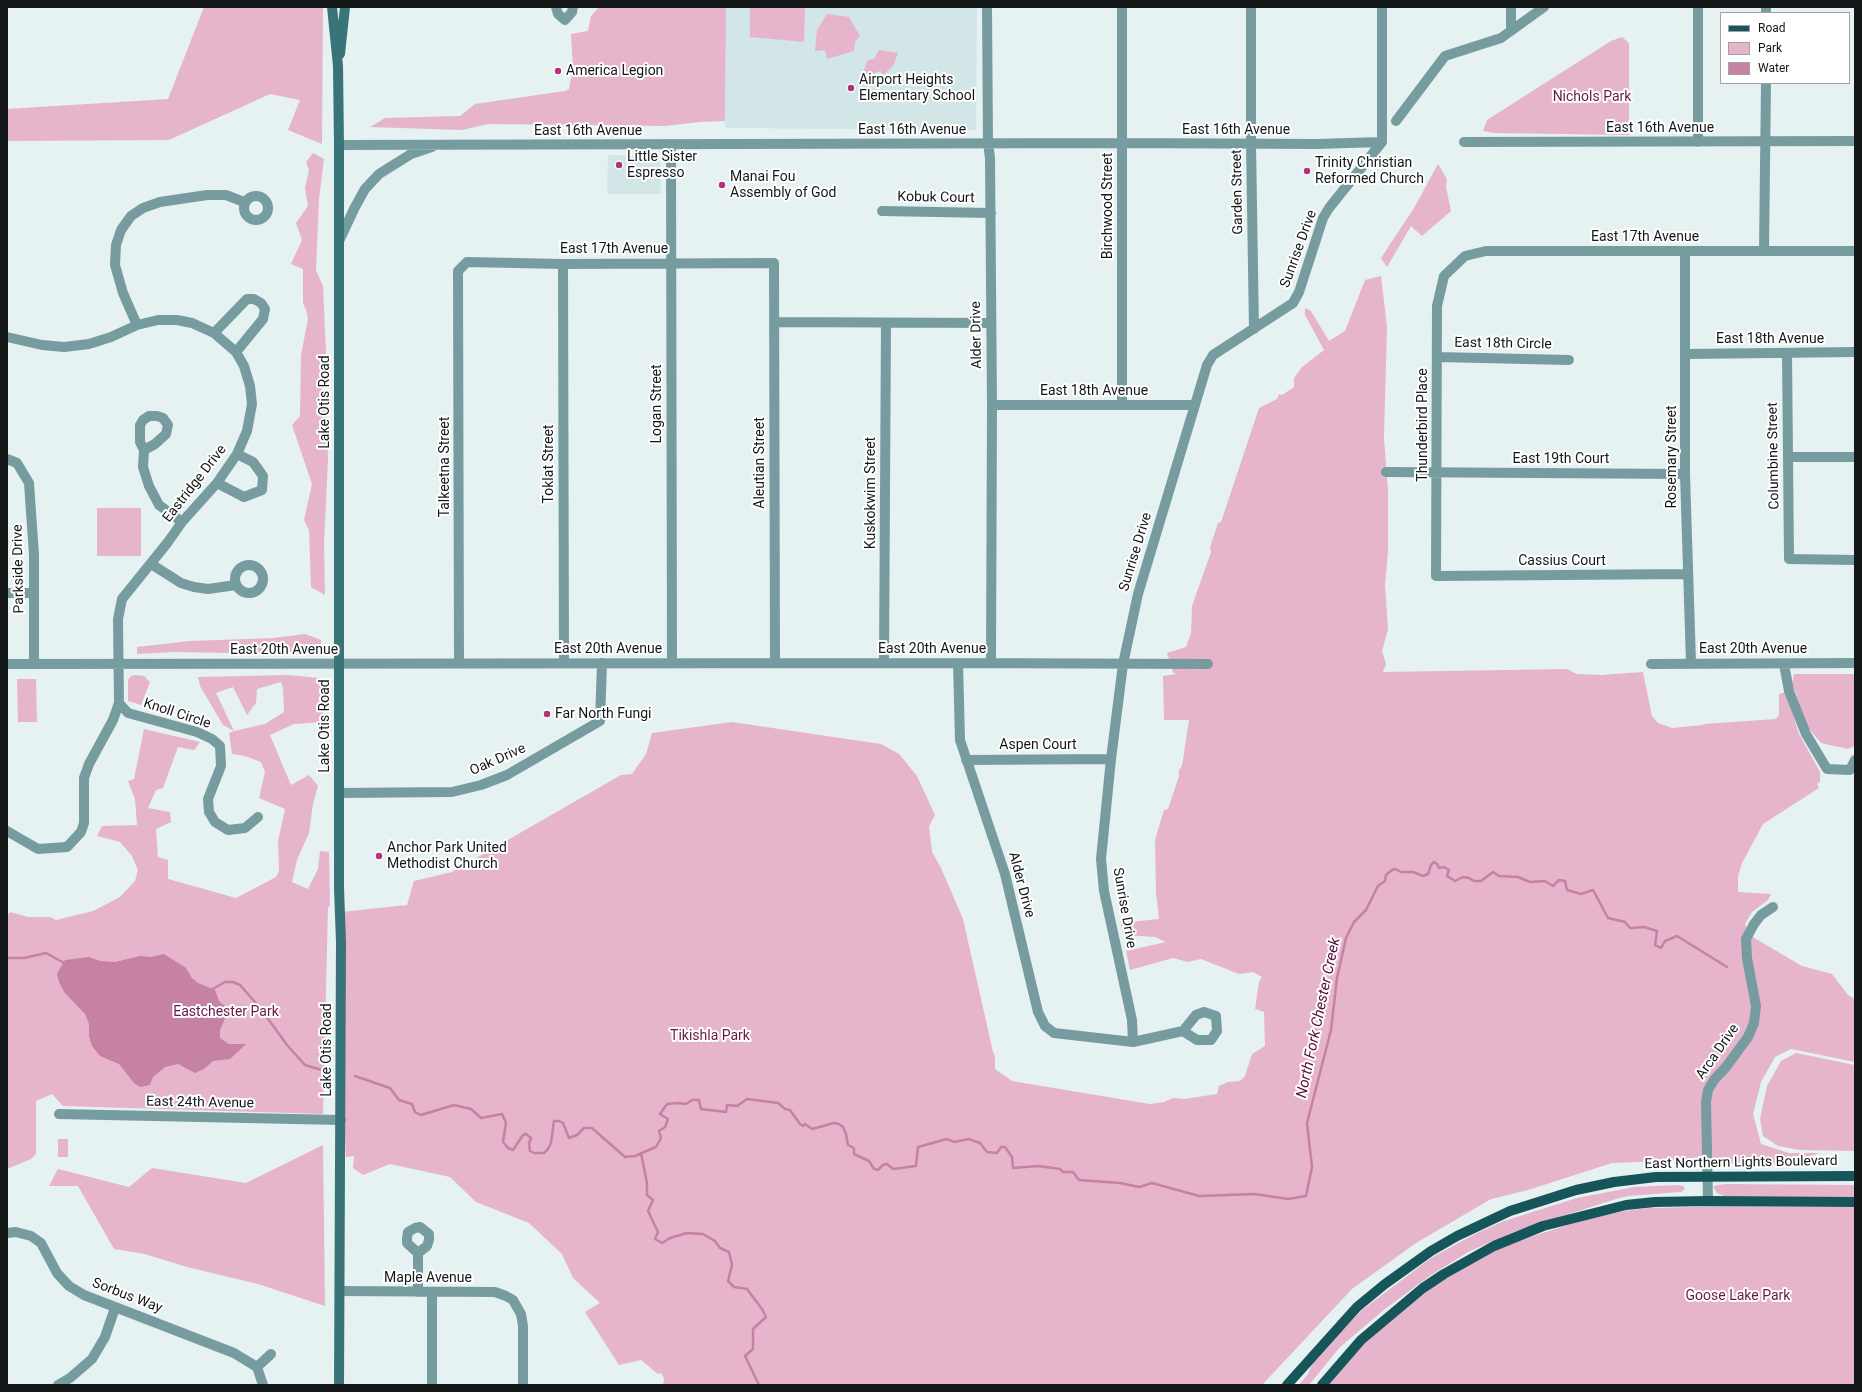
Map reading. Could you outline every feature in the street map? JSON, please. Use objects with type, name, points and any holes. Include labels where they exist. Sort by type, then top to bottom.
[{"type":"main road","name":"Lake Otis Road","points":[[332,7],[338,66],[339,145],[339,793],[342,942],[339,1385]]},
{"type":"main road","name":"Lake Otis Road","points":[[338,66],[345,7]]},
{"type":"main road","name":"East Northern Lights Boulevard","points":[[1287,1385],[1357,1307],[1410,1265],[1463,1234],[1510,1211],[1576,1190],[1614,1182],[1656,1177],[1708,1175],[1855,1176]]},
{"type":"main road","points":[[1322,1385],[1361,1340],[1403,1303],[1444,1274],[1494,1246],[1543,1226],[1626,1205],[1708,1201],[1855,1202]]},
{"type":"street","points":[[556,7],[558,14],[565,20],[572,12],[573,7]]},
{"type":"street","name":"Alder Drive","points":[[987,7],[988,143],[990,158],[991,213],[991,663]]},
{"type":"street","name":"Birchwood Street","points":[[1122,7],[1122,405]]},
{"type":"street","name":"Garden Street","points":[[1252,7],[1251,144],[1254,329]]},
{"type":"street","points":[[1382,7],[1382,142]]},
{"type":"street","points":[[1511,7],[1511,31]]},
{"type":"street","points":[[1396,121],[1445,56],[1500,38],[1544,7]]},
{"type":"street","points":[[1698,7],[1698,142]]},
{"type":"street","points":[[1764,251],[1766,84]]},
{"type":"street","name":"East 16th Avenue","points":[[1464,142],[1855,141]]},
{"type":"street","name":"East 16th Avenue","points":[[339,145],[988,143],[1316,144],[1382,142]]},
{"type":"street","name":"Sunrise Drive","points":[[1133,1042],[1132,1020],[1104,891],[1101,859],[1111,759],[1123,664],[1138,594],[1207,365],[1213,355],[1293,303],[1300,292],[1323,218],[1329,208],[1382,142]]},
{"type":"street","name":"East 16th Avenue","points":[[339,241],[355,206],[365,189],[379,174],[410,154],[442,144]]},
{"type":"street","name":"Logan Street","points":[[670,145],[672,663]]},
{"type":"street","points":[[137,325],[123,292],[115,265],[116,245],[121,230],[131,216],[143,208],[160,202],[207,195],[226,195],[244,202]]},
{"type":"street","name":"Kobuk Court","points":[[882,212],[991,213]]},
{"type":"street","name":"East 17th Avenue","points":[[1444,276],[1465,256],[1486,251],[1855,251]]},
{"type":"street","name":"Rosemary Street","points":[[1685,251],[1685,474],[1691,663]]},
{"type":"street","name":"East 17th Avenue","points":[[458,271],[467,262],[563,264],[774,263]]},
{"type":"street","name":"Aleutian Street","points":[[774,263],[775,663]]},
{"type":"street","name":"Toklat Street","points":[[563,264],[564,663]]},
{"type":"street","name":"Talkeetna Street","points":[[458,271],[459,663]]},
{"type":"street","name":"Thunderbird Place","points":[[1436,576],[1437,306],[1444,276]]},
{"type":"street","points":[[214,333],[247,299],[254,299],[261,303],[264,309],[263,319],[236,352]]},
{"type":"street","name":"Eastridge Drive","points":[[7,337],[42,346],[64,347],[89,344],[111,337],[137,325],[158,320],[177,320],[192,323],[214,333],[236,352],[244,366],[250,386],[252,404],[247,432],[237,454],[217,483],[182,522],[151,564],[122,599],[118,619],[119,703],[113,720],[88,764],[84,778],[84,823],[81,832],[67,847],[38,849],[7,831]]},
{"type":"street","points":[[774,322],[991,323]]},
{"type":"street","name":"Kuskokwim Street","points":[[884,663],[886,323]]},
{"type":"street","name":"East 18th Avenue","points":[[1686,354],[1855,352]]},
{"type":"street","name":"Columbine Street","points":[[1787,353],[1789,559],[1855,560]]},
{"type":"street","name":"East 18th Circle","points":[[1437,357],[1569,360]]},
{"type":"street","name":"East 18th Avenue","points":[[992,405],[1196,405]]},
{"type":"street","points":[[144,450],[143,467],[149,486],[159,505],[182,522]]},
{"type":"street","points":[[217,483],[244,498],[262,490],[263,476],[253,462],[237,454]]},
{"type":"street","points":[[1788,457],[1855,457]]},
{"type":"street","name":"Parkside Drive","points":[[7,459],[17,463],[29,483],[33,519],[34,664]]},
{"type":"street","name":"East 19th Court","points":[[1386,472],[1685,474]]},
{"type":"street","points":[[151,564],[181,583],[194,587],[208,589],[236,585]]},
{"type":"street","name":"Cassius Court","points":[[1436,576],[1688,574]]},
{"type":"street","points":[[7,593],[34,593]]},
{"type":"street","name":"Oak Drive","points":[[339,793],[452,792],[481,785],[507,775],[600,721],[602,663]]},
{"type":"street","name":"Alder Drive","points":[[958,663],[960,740],[1006,874],[1038,1012],[1045,1026],[1054,1033],[1133,1042],[1183,1031]]},
{"type":"street","name":"East 20th Avenue","points":[[1651,664],[1855,663]]},
{"type":"street","name":"East 20th Avenue","points":[[7,664],[1208,664]]},
{"type":"street","points":[[1784,664],[1789,691],[1806,734],[1827,769],[1850,770],[1855,760]]},
{"type":"street","name":"Knoll Circle","points":[[119,703],[128,713],[197,732],[212,739],[220,746],[221,752],[220,766],[208,799],[209,812],[215,822],[228,830],[245,828],[258,817]]},
{"type":"street","name":"Aspen Court","points":[[966,760],[1111,759]]},
{"type":"street","name":"Arca Drive","points":[[1708,1201],[1706,1102],[1708,1090],[1714,1080],[1726,1067],[1748,1037],[1754,1023],[1756,1006],[1747,958],[1746,939],[1754,924],[1761,916],[1773,907]]},
{"type":"street","name":"East 24th Avenue","points":[[59,1114],[341,1120]]},
{"type":"street","name":"Sorbus Way","points":[[7,1233],[16,1232],[31,1236],[42,1243],[57,1273],[68,1286],[84,1295],[234,1353],[257,1367]]},
{"type":"street","points":[[418,1253],[418,1292]]},
{"type":"street","name":"Maple Avenue","points":[[340,1291],[496,1292],[513,1300],[521,1314],[523,1326],[523,1385]]},
{"type":"street","points":[[432,1292],[432,1385]]},
{"type":"street","points":[[58,1385],[70,1378],[92,1359],[105,1337],[115,1308]]},
{"type":"street","points":[[263,1385],[257,1367],[271,1354]]},
{"type":"shaded area","name":"Airport Heights Elementary School","points":[[726,7],[977,7],[976,130],[725,128]]},
{"type":"shaded area","points":[[608,155],[656,156],[660,161],[661,194],[607,194]]},
{"type":"green space","points":[[204,7],[323,7],[322,144],[288,130],[300,100],[270,94],[169,140],[7,141],[7,109],[168,99]]},
{"type":"green space","points":[[599,7],[726,7],[725,121],[665,126],[488,124],[462,130],[370,127],[385,118],[460,116],[475,104],[565,91],[569,89],[573,68],[571,34],[588,31],[591,16]]},
{"type":"green space","points":[[750,7],[805,7],[804,42],[750,37]]},
{"type":"green space","points":[[827,14],[849,17],[860,36],[855,42],[854,51],[827,59],[825,50],[815,51],[817,30]]},
{"type":"green space","name":"Nichols Park","points":[[1622,37],[1629,43],[1629,135],[1493,133],[1483,131],[1487,120],[1611,41]]},
{"type":"green space","points":[[879,50],[898,53],[893,66],[883,75],[880,71],[872,74],[863,74],[867,61],[875,58]]},
{"type":"green space","points":[[313,153],[324,159],[319,199],[316,270],[323,286],[327,374],[320,387],[326,393],[328,460],[324,543],[325,595],[311,587],[309,530],[304,520],[312,484],[292,425],[300,416],[301,355],[308,319],[303,303],[303,269],[291,264],[302,240],[296,223],[308,206],[305,188],[309,170],[306,162]]},
{"type":"green space","points":[[1438,164],[1447,179],[1446,187],[1451,211],[1422,236],[1411,226],[1387,267],[1381,258],[1414,208]]},
{"type":"green space","name":"Tikishla Park","points":[[1381,276],[1387,327],[1384,438],[1388,491],[1388,551],[1385,585],[1388,629],[1382,651],[1386,664],[1383,672],[1567,669],[1577,674],[1601,675],[1643,672],[1652,716],[1658,723],[1672,728],[1704,724],[1776,719],[1779,715],[1779,694],[1786,692],[1799,734],[1820,772],[1820,782],[1817,784],[1819,788],[1763,824],[1742,863],[1738,876],[1738,892],[1771,894],[1768,900],[1752,912],[1745,924],[1751,936],[1802,966],[1832,974],[1848,995],[1855,999],[1855,1062],[1791,1049],[1775,1057],[1761,1082],[1753,1114],[1761,1144],[1789,1153],[1820,1153],[1786,1164],[1718,1163],[1714,1159],[1612,1163],[1528,1190],[1491,1199],[1416,1243],[1352,1289],[1262,1385],[663,1385],[664,1378],[661,1373],[658,1374],[641,1360],[619,1365],[585,1312],[600,1303],[573,1278],[562,1254],[529,1223],[476,1202],[450,1177],[390,1164],[363,1175],[353,1168],[354,1156],[346,1157],[342,1066],[341,912],[407,905],[414,881],[452,872],[621,775],[632,774],[646,754],[652,733],[732,722],[881,744],[899,754],[917,776],[935,815],[929,826],[932,852],[941,868],[963,919],[995,1056],[995,1069],[1012,1081],[1150,1104],[1164,1102],[1173,1098],[1184,1099],[1217,1094],[1219,1086],[1228,1082],[1240,1081],[1245,1076],[1252,1054],[1265,1046],[1264,1012],[1255,1009],[1259,982],[1262,977],[1253,972],[1239,974],[1201,959],[1188,962],[1173,958],[1130,970],[1126,951],[1166,942],[1155,937],[1123,935],[1121,923],[1159,919],[1156,893],[1155,840],[1164,810],[1168,809],[1179,776],[1179,770],[1182,766],[1189,720],[1164,720],[1163,676],[1176,674],[1173,672],[1167,653],[1186,647],[1191,633],[1192,606],[1211,552],[1210,547],[1218,523],[1221,522],[1259,408],[1277,399],[1279,394],[1282,395],[1294,387],[1294,378],[1302,367],[1324,350],[1305,315],[1305,308],[1311,311],[1329,341],[1345,331],[1365,280]]},
{"type":"green space","points":[[97,508],[141,508],[141,556],[97,556]]},
{"type":"green space","points":[[305,634],[321,640],[321,652],[174,652],[137,654],[137,647],[190,641],[274,638]]},
{"type":"green space","points":[[1794,674],[1855,674],[1855,746],[1848,749],[1821,743],[1805,724],[1796,693],[1792,686]]},
{"type":"green space","name":"Eastchester Park","points":[[288,675],[320,678],[324,722],[294,724],[270,735],[291,785],[309,775],[318,786],[313,804],[309,833],[297,860],[292,882],[308,889],[318,869],[320,851],[329,852],[330,905],[328,908],[323,1114],[63,1106],[52,1094],[36,1101],[36,1154],[31,1159],[7,1169],[7,916],[10,912],[28,917],[50,917],[56,920],[93,911],[120,897],[135,881],[138,870],[132,856],[120,842],[97,836],[102,826],[137,825],[135,799],[128,781],[134,779],[144,729],[200,742],[194,750],[178,747],[163,788],[156,790],[148,808],[170,812],[171,822],[156,829],[158,857],[168,860],[168,879],[236,898],[276,877],[279,871],[278,841],[285,809],[259,798],[265,772],[261,762],[245,756],[232,754],[229,733],[234,731],[223,725],[200,686],[198,677]],"holes":[[[281,682],[283,688],[284,712],[265,724],[234,731],[216,693],[233,687],[247,715],[256,703],[257,689]]]},
{"type":"green space","points":[[131,676],[144,676],[150,682],[141,705],[128,701],[128,680]]},
{"type":"green space","points":[[17,679],[36,679],[37,722],[18,722]]},
{"type":"green space","points":[[1796,1053],[1855,1065],[1855,1151],[1800,1150],[1778,1146],[1763,1136],[1760,1119],[1767,1086],[1781,1061]]},
{"type":"green space","points":[[58,1139],[68,1139],[68,1157],[58,1157]]},
{"type":"green space","points":[[323,1145],[325,1306],[258,1284],[187,1267],[145,1254],[114,1249],[78,1186],[49,1186],[58,1169],[129,1187],[152,1168],[246,1183]]},
{"type":"green space","points":[[1725,1184],[1855,1185],[1855,1197],[1726,1197],[1717,1193],[1713,1186]]},
{"type":"green space","points":[[1683,1186],[1685,1189],[1681,1192],[1628,1196],[1616,1199],[1516,1231],[1470,1251],[1431,1275],[1385,1309],[1340,1347],[1309,1385],[1299,1385],[1308,1374],[1314,1359],[1362,1310],[1431,1258],[1475,1234],[1504,1221],[1577,1198],[1634,1187]]},
{"type":"green space","name":"Goose Lake Park","points":[[1738,1206],[1855,1207],[1855,1385],[1327,1385],[1369,1338],[1434,1286],[1482,1257],[1515,1242],[1583,1220],[1624,1211],[1649,1208]]},
{"type":"water","points":[[164,954],[186,968],[192,978],[198,983],[215,990],[219,1001],[227,1008],[227,1014],[220,1030],[220,1038],[229,1044],[246,1044],[230,1059],[213,1061],[204,1069],[195,1073],[178,1064],[165,1067],[153,1077],[150,1085],[140,1087],[134,1083],[119,1064],[100,1056],[92,1046],[89,1036],[89,1024],[85,1014],[64,992],[57,974],[65,960],[89,957],[100,961],[115,962],[140,956],[151,957]]},
{"type":"waterway","name":"North Fork Chester Creek","points":[[355,1076],[390,1088],[399,1100],[412,1104],[415,1112],[421,1115],[454,1105],[471,1109],[481,1118],[502,1114],[506,1123],[503,1142],[508,1148],[513,1150],[523,1135],[526,1134],[531,1138],[529,1144],[530,1151],[534,1153],[544,1153],[548,1149],[551,1143],[554,1121],[559,1121],[563,1123],[569,1138],[577,1135],[584,1128],[592,1128],[625,1157],[635,1156],[656,1147],[661,1138],[659,1131],[665,1127],[668,1119],[660,1114],[667,1104],[686,1104],[692,1100],[699,1100],[701,1109],[726,1112],[727,1105],[737,1106],[747,1099],[778,1103],[785,1109],[790,1110],[800,1124],[803,1126],[805,1124],[812,1129],[834,1123],[839,1124],[843,1127],[848,1145],[854,1148],[854,1154],[869,1161],[874,1169],[878,1170],[883,1165],[887,1164],[893,1169],[916,1166],[918,1147],[947,1139],[954,1142],[969,1139],[980,1143],[987,1152],[997,1153],[1001,1147],[1005,1147],[1012,1157],[1013,1168],[1038,1166],[1060,1169],[1063,1172],[1073,1172],[1079,1180],[1120,1183],[1139,1187],[1152,1183],[1199,1196],[1255,1194],[1288,1199],[1306,1196],[1312,1167],[1307,1123],[1331,1030],[1337,978],[1346,938],[1354,922],[1366,910],[1378,886],[1385,881],[1386,875],[1392,870],[1395,869],[1401,872],[1413,872],[1423,876],[1428,874],[1431,865],[1434,862],[1439,868],[1444,867],[1449,870],[1447,876],[1455,881],[1463,877],[1474,881],[1481,881],[1493,872],[1499,876],[1518,877],[1530,882],[1545,881],[1553,886],[1559,880],[1565,881],[1567,890],[1581,894],[1593,890],[1608,918],[1625,922],[1630,928],[1644,927],[1657,931],[1655,945],[1661,948],[1665,941],[1677,936],[1727,967]]},
{"type":"waterway","points":[[7,958],[24,958],[46,953],[66,964]]},
{"type":"waterway","points":[[211,990],[225,982],[233,982],[240,985],[261,1009],[287,1045],[305,1065],[325,1071]]},
{"type":"waterway","points":[[641,1153],[647,1183],[647,1195],[653,1200],[648,1211],[658,1232],[655,1239],[662,1243],[670,1238],[687,1233],[703,1234],[715,1241],[720,1248],[729,1252],[732,1265],[728,1281],[734,1287],[747,1289],[762,1309],[766,1317],[753,1329],[753,1349],[745,1356],[759,1385]]},
{"type":"place","name":"America Legion","points":[[558,71]]},
{"type":"place","name":"Airport Heights Elementary School","points":[[851,88]]},
{"type":"place","name":"Little Sister Espresso","points":[[619,165]]},
{"type":"place","name":"Trinity Christian Reformed Church","points":[[1307,171]]},
{"type":"place","name":"Manai Fou Assembly of God","points":[[722,185]]},
{"type":"place","name":"Far North Fungi","points":[[547,714]]},
{"type":"place","name":"Anchor Park United Methodist Church","points":[[379,856]]}]
